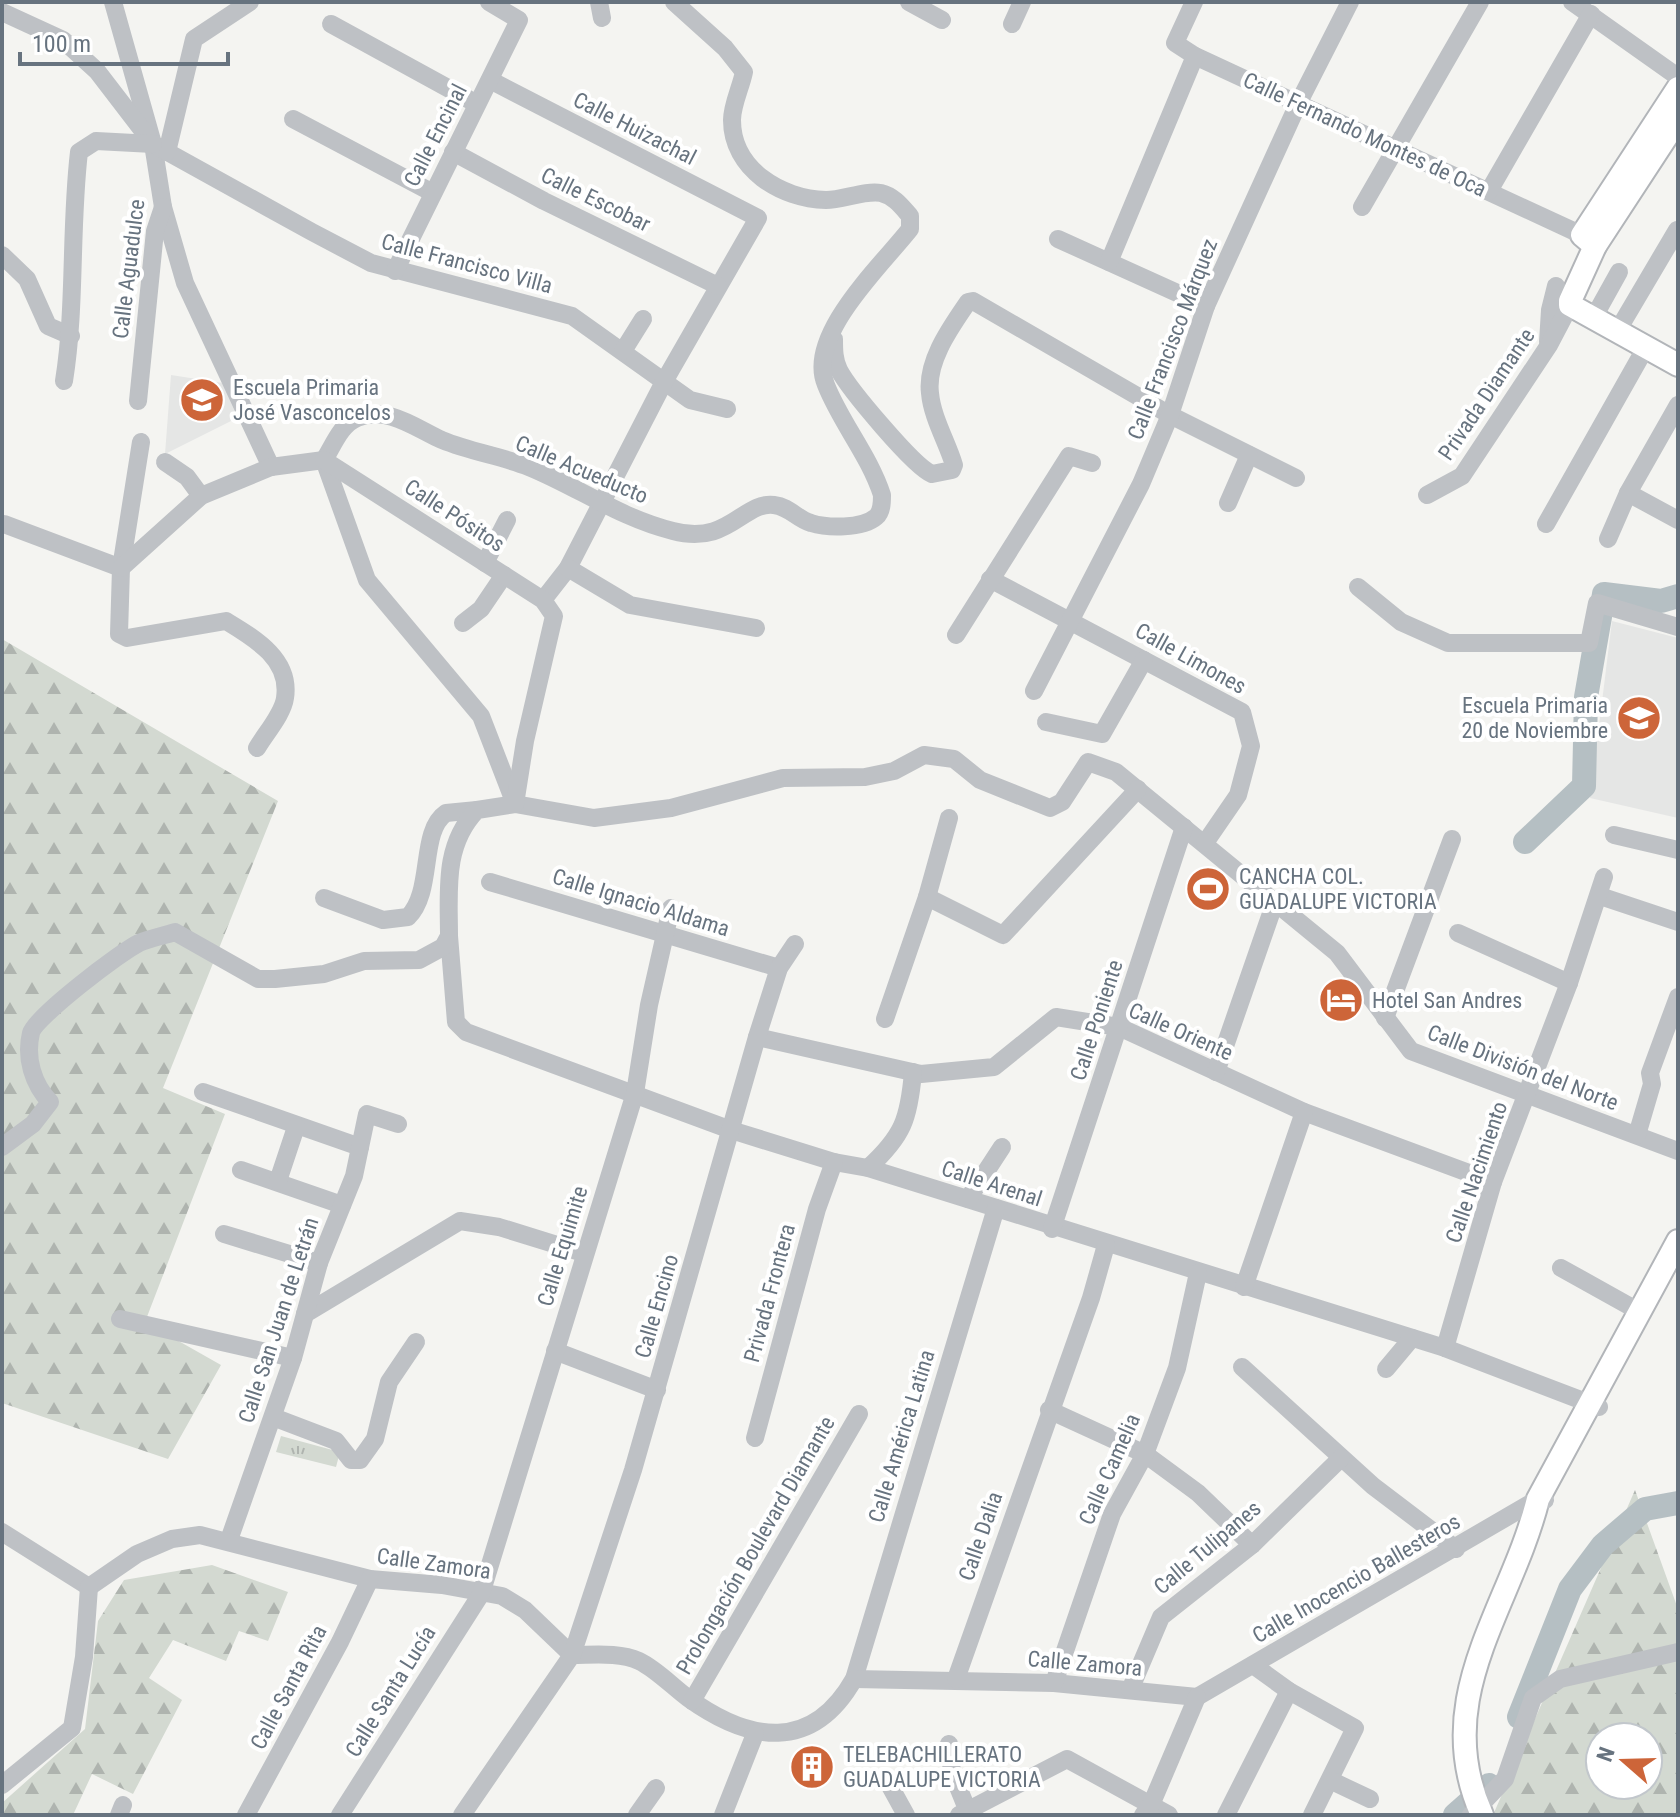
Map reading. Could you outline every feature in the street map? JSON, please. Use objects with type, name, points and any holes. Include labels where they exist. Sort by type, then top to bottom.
[{"type":"main road","points":[[1678,88],[1588,240],[1570,305],[1678,365]]},
{"type":"main road","points":[[1588,240],[1678,119]]},
{"type":"main road","points":[[1475,1803],[1465,1767],[1465,1717],[1477,1656],[1543,1499],[1678,1241]]},
{"type":"main road","points":[[1594,1404],[1678,1265]]},
{"type":"street","name":"Calle Aguadulce","points":[[113,2],[160,148],[163,207],[155,231],[138,401]]},
{"type":"street","points":[[160,148],[194,39],[250,2]]},
{"type":"street","name":"Calle Encinal","points":[[395,271],[519,20],[489,2]]},
{"type":"street","name":"Calle Acueducto","points":[[324,460],[345,426],[358,417],[380,414],[403,420],[483,456],[525,466],[602,506],[673,532],[704,535],[727,529],[753,510],[770,504],[789,508],[809,523],[834,526],[864,523],[876,517],[881,509],[882,495],[824,381],[823,347],[834,324],[910,229],[910,216],[894,198],[879,192],[824,200],[789,194],[759,178],[738,152],[731,118],[744,72],[725,48],[674,2]]},
{"type":"street","points":[[909,2],[942,20]]},
{"type":"street","points":[[1012,24],[1022,2]]},
{"type":"street","points":[[1109,262],[1195,56],[1175,43],[1194,2]]},
{"type":"street","name":"Calle Francisco Márquez","points":[[1034,691],[1141,484],[1170,415],[1206,306],[1298,104],[1350,2]]},
{"type":"street","points":[[1362,207],[1398,150],[1480,2]]},
{"type":"street","points":[[1572,2],[1678,77]]},
{"type":"street","points":[[2,12],[63,40],[97,71],[160,148]]},
{"type":"street","points":[[1489,191],[1591,14]]},
{"type":"street","points":[[331,24],[477,104]]},
{"type":"street","name":"Calle Fernando Montes de Oca","points":[[1195,56],[1588,240]]},
{"type":"street","name":"Calle Huizachal","points":[[490,80],[758,218],[718,286]]},
{"type":"street","points":[[293,119],[433,193]]},
{"type":"street","points":[[64,381],[71,336],[72,214],[79,152],[96,141],[160,148]]},
{"type":"street","name":"Calle Francisco Villa","points":[[160,148],[371,263],[572,316],[690,400],[727,409]]},
{"type":"street","name":"Calle Escobar","points":[[453,152],[718,286]]},
{"type":"street","points":[[163,207],[185,283],[271,467]]},
{"type":"street","points":[[1618,330],[1677,230]]},
{"type":"street","points":[[1058,239],[1206,306]]},
{"type":"street","points":[[2,255],[27,279],[48,326],[71,336]]},
{"type":"street","points":[[1594,317],[1619,272]]},
{"type":"street","points":[[515,804],[548,608],[665,380],[718,286]]},
{"type":"street","points":[[1549,345],[1547,331],[1556,286]]},
{"type":"street","points":[[834,324],[834,355],[840,371],[887,430],[927,472],[940,474],[953,467],[930,396],[929,379],[949,330],[970,301],[978,302],[1170,415],[1296,478]]},
{"type":"street","name":"Privada Diamante","points":[[1427,495],[1462,476],[1549,345],[1570,305]]},
{"type":"street","points":[[623,351],[643,319]]},
{"type":"street","points":[[1546,524],[1646,347]]},
{"type":"street","points":[[1608,539],[1628,493],[1678,405]]},
{"type":"street","points":[[141,442],[121,568],[119,634],[127,638],[226,621],[264,644],[283,674],[285,699],[257,748]]},
{"type":"street","points":[[1228,503],[1249,455]]},
{"type":"street","points":[[956,635],[1069,456],[1092,463]]},
{"type":"street","points":[[121,568],[201,496],[271,467],[324,460],[367,580],[481,716],[515,804]]},
{"type":"street","name":"Calle Pósitos","points":[[324,460],[504,575],[548,608]]},
{"type":"street","points":[[165,462],[187,477],[201,496]]},
{"type":"street","points":[[1628,493],[1678,520]]},
{"type":"street","points":[[485,563],[507,520]]},
{"type":"street","points":[[4,524],[121,568]]},
{"type":"street","points":[[568,568],[630,605],[756,628]]},
{"type":"street","points":[[463,623],[481,609],[504,575]]},
{"type":"street","name":"Calle Limones","points":[[990,579],[1242,712],[1251,746],[1238,795],[1205,843]]},
{"type":"street","points":[[1358,587],[1401,622],[1448,643],[1589,643],[1597,603],[1678,627]]},
{"type":"street","points":[[1046,722],[1102,734],[1144,660]]},
{"type":"street","name":"Calle División del Norte","points":[[515,804],[594,818],[671,808],[783,778],[865,777],[894,771],[924,755],[954,759],[980,780],[1050,808],[1062,802],[1088,762],[1116,772],[1337,953],[1411,1051],[1678,1151]]},
{"type":"street","points":[[927,897],[1003,935],[1138,789]]},
{"type":"street","points":[[324,898],[383,920],[394,922],[408,917],[420,900],[436,824],[446,813],[515,804]]},
{"type":"street","points":[[2,1147],[33,1124],[50,1102],[40,1091],[30,1067],[31,1031],[53,1005],[138,944],[175,932],[258,979],[324,974],[364,961],[419,960],[443,947],[449,936],[452,851],[463,824],[477,810]]},
{"type":"street","points":[[885,1019],[927,897],[949,818]]},
{"type":"street","name":"Calle Poniente","points":[[1052,1229],[1184,827]]},
{"type":"street","points":[[1614,835],[1678,850]]},
{"type":"street","points":[[1385,1018],[1452,839]]},
{"type":"street","name":"Calle Nacimiento","points":[[1445,1348],[1493,1182],[1569,983],[1604,877]]},
{"type":"street","name":"Calle Ignacio Aldama","points":[[490,882],[779,968]]},
{"type":"street","points":[[1600,896],[1678,922]]},
{"type":"street","points":[[1216,1072],[1275,902]]},
{"type":"street","name":"Calle Equimite","points":[[481,1594],[583,1253],[635,1093],[649,1005],[671,908]]},
{"type":"street","points":[[1458,933],[1569,983]]},
{"type":"street","name":"Calle Arenal","points":[[449,936],[460,1029],[731,1130],[834,1162],[868,1168],[1052,1229],[1445,1348],[1594,1404]]},
{"type":"street","name":"Calle Encino","points":[[462,1815],[572,1655],[657,1390],[757,1037],[779,968],[795,944]]},
{"type":"street","points":[[1637,1135],[1652,1084],[1650,1073],[1678,997]]},
{"type":"street","name":"Calle Oriente","points":[[757,1037],[913,1072],[994,1067],[1056,1017],[1119,1027],[1304,1112],[1493,1182]]},
{"type":"street","points":[[868,1168],[893,1146],[910,1113],[913,1072]]},
{"type":"street","points":[[203,1092],[360,1147]]},
{"type":"street","points":[[1244,1287],[1304,1112]]},
{"type":"street","name":"Calle San Juan de Letrán","points":[[229,1540],[293,1358],[319,1263],[354,1176],[367,1114],[398,1124]]},
{"type":"street","points":[[278,1181],[296,1127]]},
{"type":"street","points":[[968,1199],[1002,1147]]},
{"type":"street","name":"Privada Frontera","points":[[755,1438],[817,1209],[834,1162]]},
{"type":"street","points":[[241,1170],[342,1205]]},
{"type":"street","name":"Calle América Latina","points":[[854,1679],[996,1208]]},
{"type":"street","points":[[305,1314],[460,1221],[499,1227],[583,1253]]},
{"type":"street","points":[[224,1234],[319,1263]]},
{"type":"street","name":"Calle Dalia","points":[[956,1679],[1091,1298],[1106,1245]]},
{"type":"street","points":[[1561,1268],[1640,1312]]},
{"type":"street","name":"Calle Camelia","points":[[1054,1683],[1112,1514],[1145,1454],[1177,1368],[1198,1273]]},
{"type":"street","points":[[120,1319],[293,1358]]},
{"type":"street","points":[[1386,1369],[1412,1338]]},
{"type":"street","points":[[273,1417],[336,1441],[351,1460],[360,1460],[375,1439],[389,1382],[416,1342]]},
{"type":"street","points":[[555,1351],[657,1390]]},
{"type":"street","points":[[1242,1367],[1341,1458],[1456,1549]]},
{"type":"street","points":[[1049,1410],[1145,1454],[1198,1493],[1252,1545]]},
{"type":"street","name":"Prolongación Boulevard Diamante","points":[[692,1701],[859,1414]]},
{"type":"street","name":"Calle Tulipanes","points":[[1130,1690],[1161,1617],[1252,1545],[1341,1458]]},
{"type":"street","name":"Calle Inocencio Ballesteros","points":[[1197,1697],[1543,1499]]},
{"type":"street","points":[[2,1532],[89,1587],[84,1657],[72,1728],[2,1785]]},
{"type":"street","name":"Calle Zamora","points":[[89,1587],[137,1554],[172,1539],[200,1535],[229,1540],[370,1579],[442,1585],[502,1596],[525,1610],[572,1655]]},
{"type":"street","name":"Calle Santa Rita","points":[[246,1815],[370,1579]]},
{"type":"street","name":"Calle Santa Lucía","points":[[340,1815],[481,1594]]},
{"type":"street","points":[[1475,1803],[1505,1779],[1533,1698],[1560,1679],[1678,1652]]},
{"type":"street","points":[[572,1655],[611,1655],[640,1661],[692,1701],[755,1734],[777,1734],[810,1725],[843,1699],[854,1679]]},
{"type":"street","points":[[1253,1665],[1289,1691],[1355,1728],[1332,1781],[1312,1815]]},
{"type":"street","name":"Calle Zamora","points":[[854,1679],[1054,1683],[1197,1697]]},
{"type":"street","points":[[1226,1815],[1289,1691]]},
{"type":"street","points":[[1147,1810],[1197,1697]]},
{"type":"street","points":[[723,1815],[755,1734]]},
{"type":"street","points":[[949,1744],[952,1772],[963,1812],[1067,1759],[1147,1810],[1169,1815]]},
{"type":"street","points":[[1332,1781],[1370,1799]]},
{"type":"street","points":[[890,1786],[906,1815]]},
{"type":"street","points":[[637,1815],[656,1788]]},
{"type":"shaded area","name":"Escuela Primaria José Vasconcelos","points":[[171,375],[229,384],[243,415],[165,454]]},
{"type":"shaded area","name":"Escuela Primaria 20 de Noviembre","points":[[1612,621],[1678,638],[1678,818],[1590,798]]},
{"type":"green space","points":[[2,639],[278,801],[163,1088],[225,1114],[145,1322],[221,1365],[168,1459],[2,1403]]},
{"type":"green space","points":[[281,1436],[340,1452],[336,1467],[276,1452]]},
{"type":"green space","points":[[1635,1490],[1678,1609],[1678,1815],[1493,1815]]},
{"type":"green space","points":[[212,1565],[288,1592],[268,1641],[239,1631],[226,1661],[173,1640],[149,1678],[182,1700],[133,1794],[92,1774],[73,1815],[2,1815],[2,1803],[85,1729],[98,1621],[124,1580]]},
{"type":"waterway","points":[[1525,842],[1584,786],[1586,697],[1604,594],[1661,601],[1678,596]]},
{"type":"waterway","points":[[1519,1717],[1570,1589],[1603,1545],[1645,1509],[1678,1503]]},
{"type":"waterway","points":[[1455,1815],[1489,1785]]},
{"type":"place","name":"Escuela Primaria José Vasconcelos","points":[[202,400]]},
{"type":"place","name":"Escuela Primaria 20 de Noviembre","points":[[1639,718]]},
{"type":"place","name":"CANCHA COL. GUADALUPE VICTORIA","points":[[1208,889]]},
{"type":"place","name":"Hotel San Andres","points":[[1341,1000]]},
{"type":"place","name":"TELEBACHILLERATO GUADALUPE VICTORIA","points":[[812,1767]]}]
